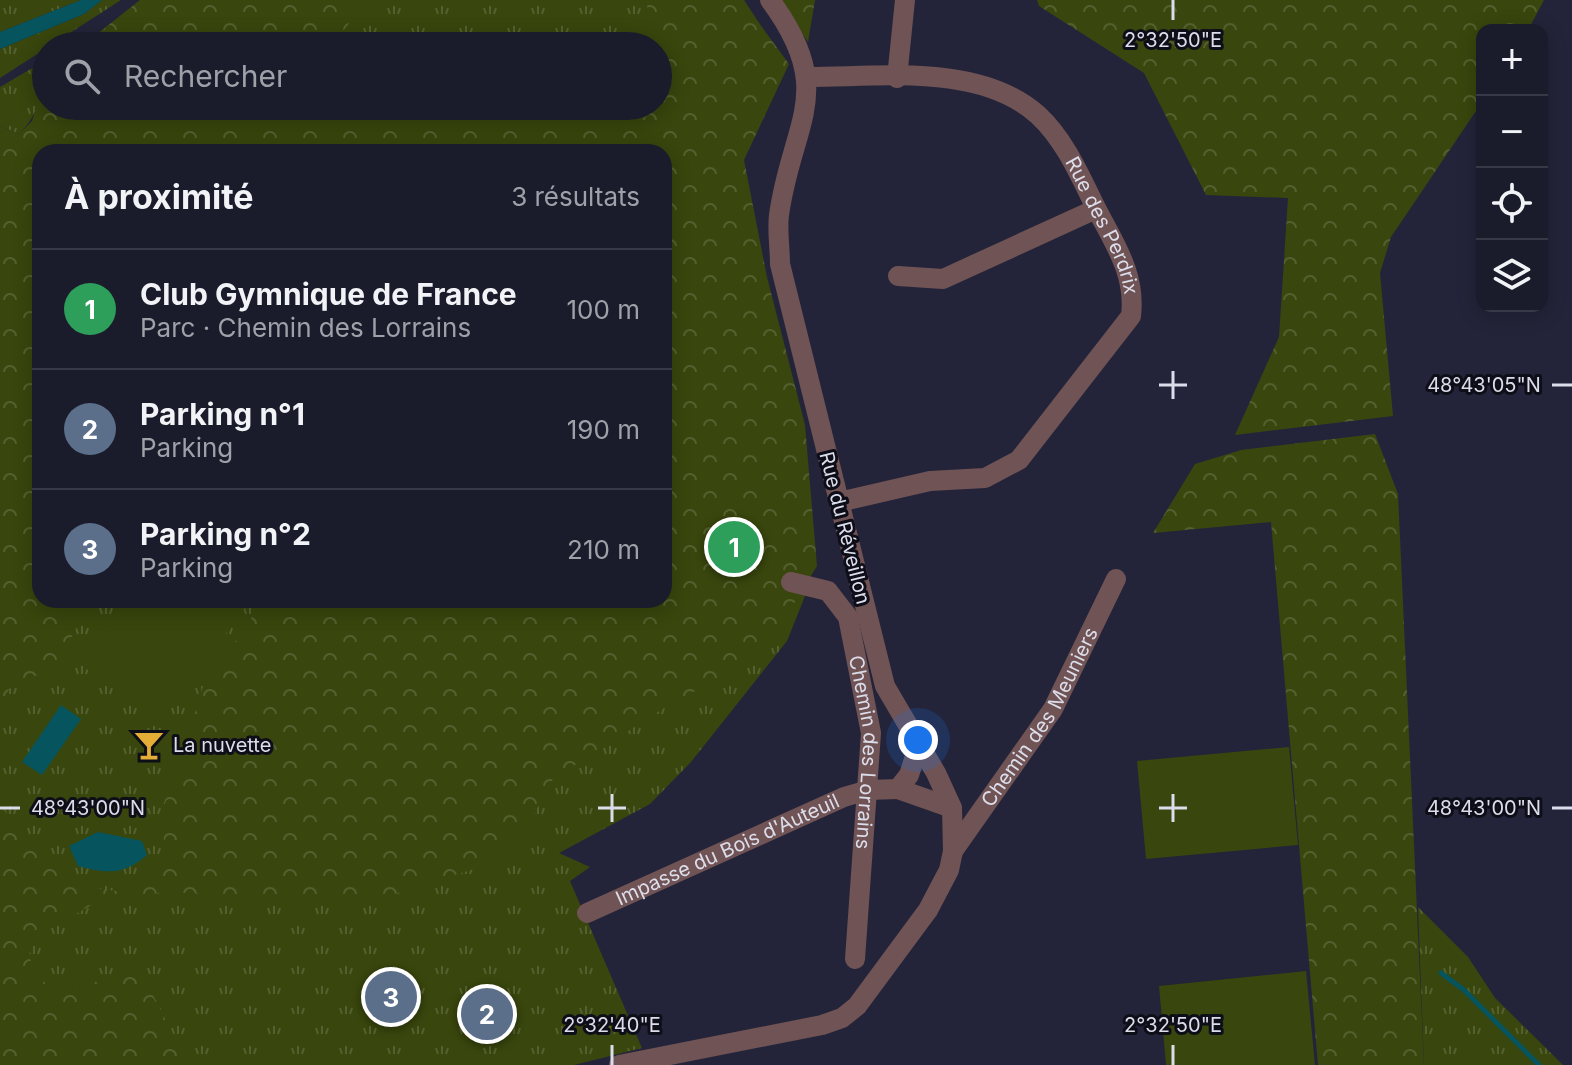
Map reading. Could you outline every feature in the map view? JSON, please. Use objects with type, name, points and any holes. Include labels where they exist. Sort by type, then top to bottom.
[{"type":"street","name":"Rue du Réveillon","points":[[619,1065],[822,1025],[842,1018],[857,1006],[928,910],[949,870],[953,851],[952,808],[885,686],[780,264],[779,216],[804,121],[808,77],[797,42],[770,0]]},
{"type":"street","points":[[897,78],[905,0]]},
{"type":"street","name":"Rue des Perdrix","points":[[808,77],[965,79],[1002,90],[1038,115],[1064,146],[1125,264],[1134,292],[1131,316],[1019,460],[985,478],[930,481],[839,502]]},
{"type":"street","points":[[898,276],[943,279],[1096,209]]},
{"type":"street","name":"Chemin des Meuniers","points":[[953,851],[1053,709],[1116,579]]},
{"type":"street","name":"Chemin des Lorrains","points":[[791,582],[828,591],[848,617],[871,733],[855,959]]},
{"type":"street","points":[[919,744],[909,775],[898,789],[952,808]]},
{"type":"street","name":"Impasse du Bois d'Auteuil","points":[[587,913],[844,797],[868,790],[898,789]]},
{"type":"green space","points":[[0,0],[81,0],[0,32]]},
{"type":"green space","points":[[102,0],[121,0],[71,32],[41,32],[84,14]]},
{"type":"green space","points":[[140,0],[368,0],[342,32],[100,32]]},
{"type":"green space","points":[[168,0],[744,0],[778,52],[720,143],[807,591],[787,641],[691,762],[650,804],[559,853],[590,867],[570,881],[642,1048],[574,1065],[167,1065],[0,1015],[0,257],[32,531],[32,608],[672,608],[672,144],[562,144],[254,120],[672,120],[672,32],[126,32]]},
{"type":"green space","points":[[646,0],[742,0],[789,64],[744,160],[767,277],[805,425],[817,566],[763,654],[664,708],[553,779],[526,829],[477,868],[367,903],[166,892],[95,903],[40,934],[28,956],[50,991],[70,990],[139,968],[189,1065],[0,1065],[0,805],[41,859],[77,885],[122,892],[163,873],[164,834],[158,818],[180,762],[206,676],[249,626],[254,608],[672,608],[672,144],[32,144],[32,608],[92,608],[74,631],[58,671],[35,676],[9,689],[0,710],[0,126],[19,134],[32,120],[672,120],[672,32],[652,32]]},
{"type":"green space","points":[[778,0],[815,0],[808,42]]},
{"type":"green space","points":[[1037,0],[1544,0],[1531,24],[1476,24],[1476,111],[1391,237],[1380,273],[1393,416],[1235,435],[1279,337],[1288,198],[1206,195],[1144,73],[1039,6]]},
{"type":"green space","points":[[32,36],[32,57],[0,78],[0,49]]},
{"type":"green space","points":[[32,68],[32,117],[19,134],[0,126],[0,87]]},
{"type":"green space","points":[[1375,434],[1398,494],[1424,1065],[1318,1065],[1271,522],[1153,533],[1195,464],[1241,450]]},
{"type":"green space","points":[[116,608],[245,608],[185,690],[101,629]]},
{"type":"green space","points":[[106,638],[180,693],[158,722],[84,667]]},
{"type":"green space","points":[[1289,747],[1298,845],[1146,859],[1137,761]]},
{"type":"green space","points":[[1418,907],[1468,957],[1495,998],[1563,1065],[1424,1065]]},
{"type":"green space","points":[[1306,971],[1315,1065],[1166,1065],[1159,986]]},
{"type":"shaded area","points":[[81,0],[102,0],[84,14],[41,32],[32,32],[32,36],[0,49],[0,32]]},
{"type":"shaded area","points":[[61,705],[81,719],[42,775],[22,762]]},
{"type":"shaded area","points":[[98,832],[142,841],[147,855],[131,866],[115,871],[78,866],[69,846]]},
{"type":"waterway","points":[[1441,973],[1464,990],[1539,1065]]},
{"type":"place","name":"Club Gymnique de France","points":[[734,547]]},
{"type":"place","name":"La nuvette","points":[[149,745]]},
{"type":"place","name":"Parking n°2","points":[[391,997]]},
{"type":"place","name":"Parking n°1","points":[[487,1014]]}]
